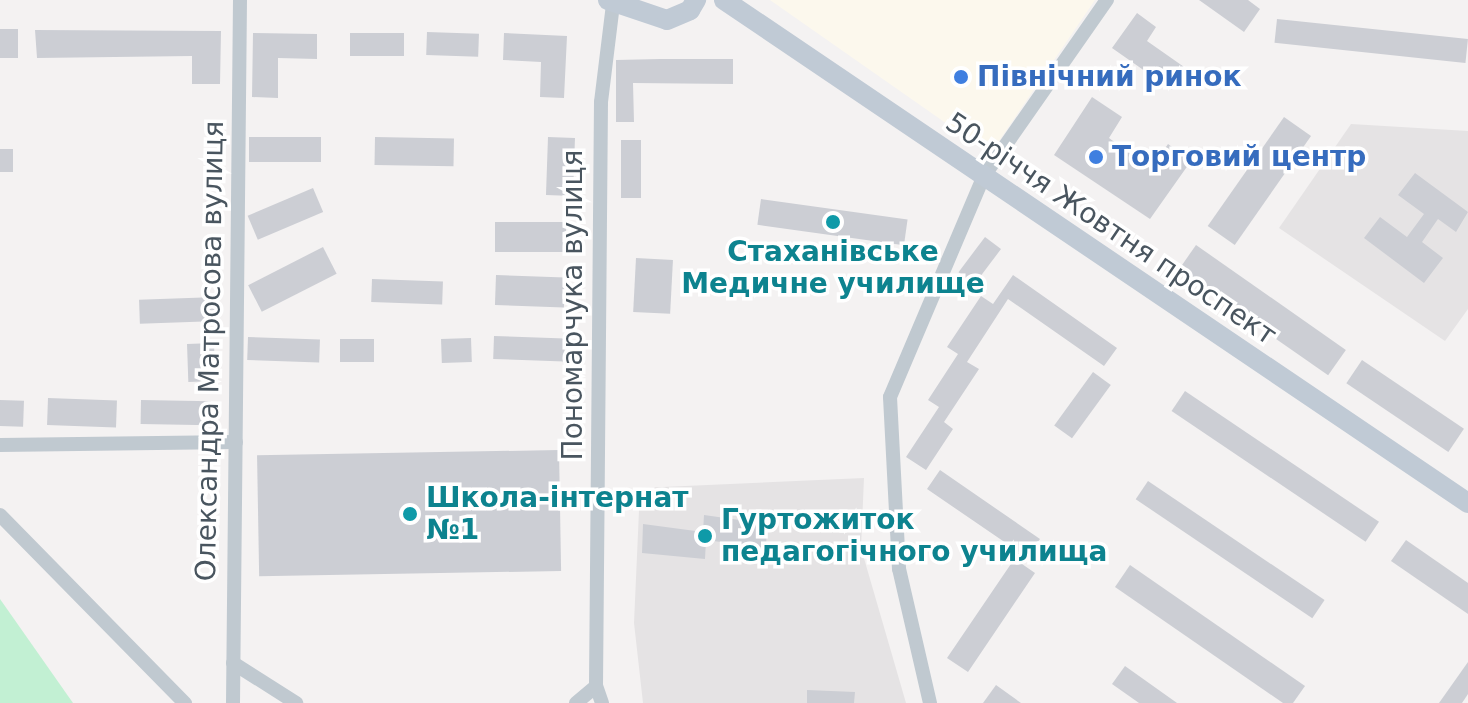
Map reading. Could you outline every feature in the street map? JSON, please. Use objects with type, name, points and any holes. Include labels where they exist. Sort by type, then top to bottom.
[{"type":"street","name":"Олександра Матросова вулиця","points":[[233,703],[240,0]]},
{"type":"street","points":[[610,2],[667,20],[696,0]]},
{"type":"street","name":"50-річчя Жовтня проспект","points":[[724,0],[1468,503]]},
{"type":"street","points":[[930,703],[899,569],[890,397],[984,176],[1107,0]]},
{"type":"street","name":"Пономарчука вулиця","points":[[602,703],[596,686],[601,102],[610,2]]},
{"type":"street","points":[[0,445],[236,442]]},
{"type":"street","points":[[0,515],[185,703]]},
{"type":"street","points":[[233,663],[296,703]]},
{"type":"street","points":[[576,703],[596,686]]},
{"type":"shaded area","name":"Північний ринок","points":[[770,0],[1095,0],[990,154]]},
{"type":"shaded area","points":[[1351,124],[1468,131],[1468,309],[1445,341],[1279,228]]},
{"type":"shaded area","points":[[864,478],[861,548],[906,703],[643,703],[634,623],[640,488]]},
{"type":"green space","points":[[0,599],[73,703],[0,703]]},
{"type":"building","points":[[1199,0],[1248,0],[1260,9],[1244,32]]},
{"type":"building","points":[[1137,13],[1156,27],[1147,41],[1187,69],[1172,90],[1112,48]]},
{"type":"building","points":[[1277,19],[1468,39],[1465,63],[1274,43]]},
{"type":"building","points":[[0,29],[18,29],[18,58],[0,58]]},
{"type":"building","points":[[35,30],[221,31],[220,84],[192,84],[192,56],[37,58]]},
{"type":"building","points":[[427,32],[479,34],[478,57],[426,55]]},
{"type":"building","points":[[253,33],[317,34],[317,59],[278,58],[278,98],[252,97]]},
{"type":"building","points":[[350,33],[404,33],[404,56],[350,56]]},
{"type":"building","points":[[504,33],[567,36],[564,98],[540,97],[541,62],[503,60]]},
{"type":"building","points":[[733,59],[733,84],[633,83],[634,122],[616,122],[616,60]]},
{"type":"building","name":"Торговий центр","points":[[1092,97],[1122,117],[1109,138],[1151,169],[1168,144],[1191,161],[1150,219],[1054,155]]},
{"type":"building","points":[[1284,117],[1311,136],[1235,245],[1208,226]]},
{"type":"building","points":[[249,137],[321,137],[321,162],[249,162]]},
{"type":"building","points":[[375,137],[454,138],[453,166],[375,165]]},
{"type":"building","points":[[548,137],[575,138],[573,196],[546,195]]},
{"type":"building","points":[[621,140],[641,140],[641,198],[621,198]]},
{"type":"building","points":[[0,149],[13,149],[13,172],[0,172]]},
{"type":"building","points":[[1415,173],[1468,212],[1456,232],[1438,219],[1422,242],[1443,258],[1424,283],[1364,238],[1380,217],[1407,237],[1424,214],[1398,195]]},
{"type":"building","points":[[313,188],[323,212],[258,240],[248,216]]},
{"type":"building","name":"Стаханівське Медичне училище","points":[[761,199],[908,220],[904,245],[757,225]]},
{"type":"building","points":[[495,222],[566,222],[566,252],[495,252]]},
{"type":"building","points":[[985,237],[1001,249],[974,284],[959,272]]},
{"type":"building","points":[[1196,245],[1346,350],[1328,375],[1178,270]]},
{"type":"building","points":[[323,247],[337,274],[262,312],[248,285]]},
{"type":"building","points":[[636,258],[673,260],[670,314],[633,312]]},
{"type":"building","points":[[496,275],[565,277],[564,307],[495,305]]},
{"type":"building","points":[[1013,275],[1117,348],[1104,366],[1008,299],[967,362],[979,369],[944,422],[953,429],[926,470],[906,457],[939,407],[928,400],[958,354],[947,347],[981,296],[993,304]]},
{"type":"building","points":[[372,279],[443,281],[442,304],[371,302]]},
{"type":"building","points":[[217,297],[218,321],[140,324],[139,300]]},
{"type":"building","points":[[494,336],[565,338],[564,361],[493,359]]},
{"type":"building","points":[[248,337],[320,340],[319,362],[247,360]]},
{"type":"building","points":[[471,338],[472,362],[442,363],[441,339]]},
{"type":"building","points":[[340,339],[374,339],[374,362],[340,362]]},
{"type":"building","points":[[214,343],[215,381],[188,382],[187,344]]},
{"type":"building","points":[[1362,360],[1464,429],[1448,452],[1346,383]]},
{"type":"building","points":[[1093,372],[1111,385],[1072,438],[1054,425]]},
{"type":"building","points":[[1185,391],[1379,522],[1366,542],[1172,411]]},
{"type":"building","points":[[48,398],[117,400],[116,427],[47,425]]},
{"type":"building","points":[[0,400],[24,401],[23,427],[0,426]]},
{"type":"building","points":[[141,400],[211,401],[211,425],[141,424]]},
{"type":"building","name":"Школа-інтернат №1","points":[[559,450],[561,571],[259,576],[257,455]]},
{"type":"building","points":[[940,470],[1040,539],[1022,564],[1035,573],[968,672],[947,658],[1019,552],[927,489]]},
{"type":"building","points":[[1148,481],[1325,600],[1312,618],[1136,499]]},
{"type":"building","name":"Гуртожиток педагогічного училища","points":[[704,515],[767,524],[766,548],[706,540],[705,559],[642,553],[643,524],[703,532]]},
{"type":"building","points":[[1406,540],[1468,583],[1468,614],[1391,561]]},
{"type":"building","points":[[1130,565],[1305,686],[1293,703],[1283,703],[1115,587]]},
{"type":"building","points":[[1468,662],[1468,694],[1462,703],[1439,703]]},
{"type":"building","points":[[1125,666],[1177,703],[1139,703],[1112,684]]},
{"type":"building","points":[[996,685],[1021,703],[983,703]]},
{"type":"building","points":[[807,690],[855,692],[854,703],[807,703]]},
{"type":"place","name":"Північний ринок","points":[[961,77]]},
{"type":"place","name":"Торговий центр","points":[[1096,157]]},
{"type":"place","name":"Стаханівське Медичне училище","points":[[833,222]]},
{"type":"place","name":"Школа-інтернат №1","points":[[410,514]]},
{"type":"place","name":"Гуртожиток педагогічного училища","points":[[705,536]]}]
